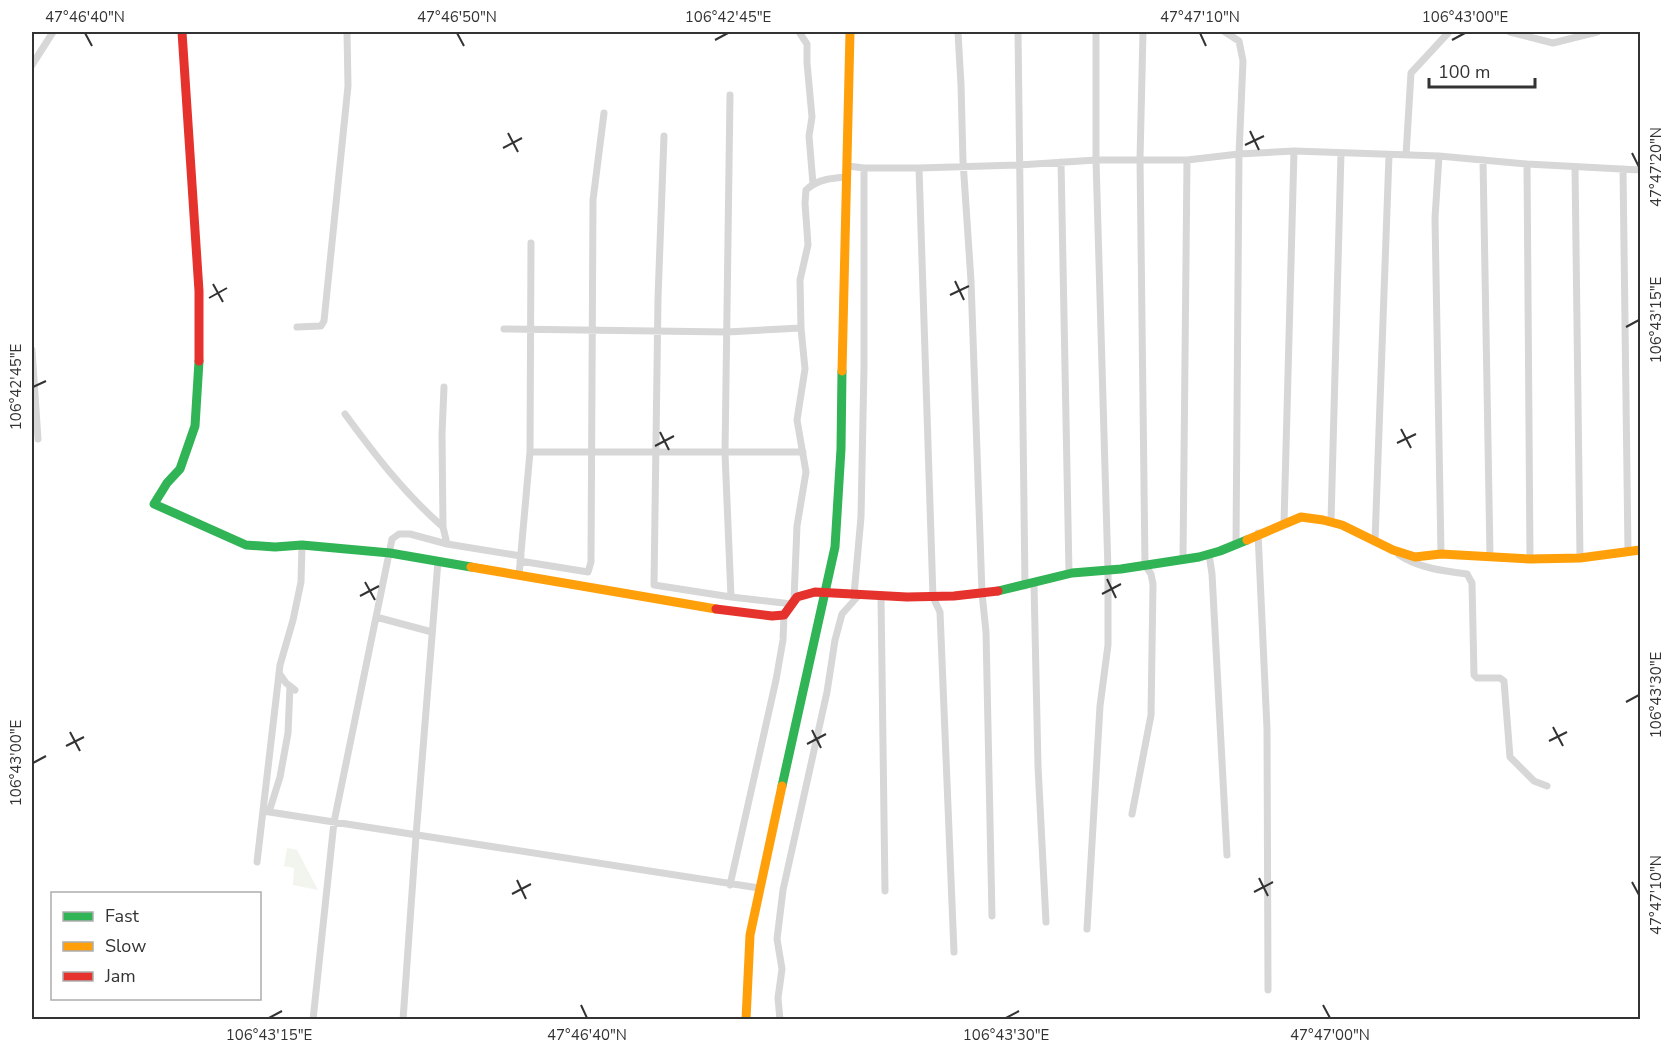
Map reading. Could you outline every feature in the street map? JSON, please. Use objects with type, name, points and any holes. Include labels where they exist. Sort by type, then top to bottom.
[{"type":"street","points":[[32,65],[53,32]]},
{"type":"street","points":[[182,32],[200,291],[199,381],[195,426],[180,469],[167,483],[154,504],[246,545],[275,547],[302,545],[390,553],[728,611],[771,616],[784,615]]},
{"type":"street","points":[[297,327],[316,328],[324,321],[348,86],[347,32]]},
{"type":"street","points":[[799,32],[807,44],[812,117],[809,136],[813,184]]},
{"type":"street","points":[[746,1020],[750,935],[835,547],[841,449],[850,32]]},
{"type":"street","points":[[958,32],[971,280],[982,593],[986,632],[992,916]]},
{"type":"street","points":[[1018,32],[1029,585],[1046,922]]},
{"type":"street","points":[[1087,929],[1100,706],[1108,645],[1108,571],[1096,160],[1096,32]]},
{"type":"street","points":[[1132,814],[1151,715],[1153,584],[1151,574],[1145,565],[1140,159],[1143,32]]},
{"type":"street","points":[[1224,32],[1239,41],[1243,61],[1239,154],[1236,545]]},
{"type":"street","points":[[1406,155],[1408,83],[1411,73],[1449,32]]},
{"type":"street","points":[[1510,32],[1553,43],[1595,32]]},
{"type":"street","points":[[730,96],[724,453],[731,597]]},
{"type":"street","points":[[313,1020],[334,822],[392,539],[399,534],[410,534],[447,544],[588,572],[591,562],[593,200],[604,113]]},
{"type":"street","points":[[664,136],[655,453],[654,585],[731,597],[793,601]]},
{"type":"street","points":[[848,166],[919,168],[1096,160],[1187,160],[1294,151],[1439,156],[1527,164],[1641,170]]},
{"type":"street","points":[[1284,523],[1294,151]]},
{"type":"street","points":[[1331,521],[1341,153]]},
{"type":"street","points":[[1375,541],[1389,155]]},
{"type":"street","points":[[1439,156],[1435,218],[1441,554]]},
{"type":"street","points":[[1183,558],[1187,160]]},
{"type":"street","points":[[1483,160],[1490,556]]},
{"type":"street","points":[[1061,162],[1069,573]]},
{"type":"street","points":[[1527,164],[1530,559]]},
{"type":"street","points":[[1575,167],[1580,558]]},
{"type":"street","points":[[780,1020],[778,998],[782,969],[777,939],[783,890],[827,692],[837,631],[842,614],[856,595],[861,518],[864,367],[864,168]]},
{"type":"street","points":[[919,168],[933,597],[940,612],[954,952]]},
{"type":"street","points":[[1623,169],[1628,552]]},
{"type":"street","points":[[793,601],[797,526],[806,472],[797,420],[805,369],[800,280],[808,245],[806,190],[824,179],[848,177]]},
{"type":"street","points":[[519,575],[530,453],[531,243]]},
{"type":"street","points":[[504,329],[727,332],[801,328]]},
{"type":"street","points":[[32,350],[38,439]]},
{"type":"street","points":[[444,387],[443,527],[447,544]]},
{"type":"street","points":[[345,414],[416,504],[443,527]]},
{"type":"street","points":[[530,453],[803,452]]},
{"type":"street","points":[[730,885],[776,680],[783,640],[784,615],[799,596],[826,591],[881,597],[933,597],[982,593],[1029,585],[1069,573],[1108,571],[1209,554],[1303,516],[1331,521],[1375,541],[1409,561],[1440,571],[1470,577],[1474,675],[1477,678],[1500,678],[1504,681],[1510,757],[1534,781],[1547,786]]},
{"type":"street","points":[[1258,533],[1267,729],[1268,990]]},
{"type":"street","points":[[257,862],[266,811],[279,673],[301,582],[302,545]]},
{"type":"street","points":[[1397,553],[1415,558],[1441,554],[1530,559],[1580,558],[1641,550]]},
{"type":"street","points":[[1209,554],[1212,574],[1227,855]]},
{"type":"street","points":[[403,1020],[438,561]]},
{"type":"street","points":[[881,597],[885,891]]},
{"type":"street","points":[[376,617],[432,632]]},
{"type":"street","points":[[266,811],[280,777],[288,733],[292,688],[279,673]]},
{"type":"street","points":[[266,811],[759,888]]},
{"type":"shaded area","points":[[287,848],[297,850],[318,890],[293,885],[294,868],[284,866]]},
{"type":"traffic: fast","points":[[199,361],[195,426],[180,469],[167,483],[154,504],[246,545],[275,547],[302,545],[390,553],[471,567]]},
{"type":"traffic: fast","points":[[782,786],[835,547],[841,449],[842,371]]},
{"type":"traffic: fast","points":[[998,591],[1072,573],[1121,569],[1199,557],[1247,540]]},
{"type":"traffic: slow","points":[[842,371],[850,32]]},
{"type":"traffic: slow","points":[[1247,540],[1301,517],[1342,525],[1393,550],[1415,557],[1441,554],[1530,559],[1580,558],[1640,550]]},
{"type":"traffic: slow","points":[[471,567],[716,609]]},
{"type":"traffic: slow","points":[[746,1020],[750,935],[782,786]]},
{"type":"traffic: jam","points":[[182,32],[199,291],[199,361]]},
{"type":"traffic: jam","points":[[716,609],[772,616],[784,615],[797,597],[815,592],[907,597],[954,596],[998,591]]}]
